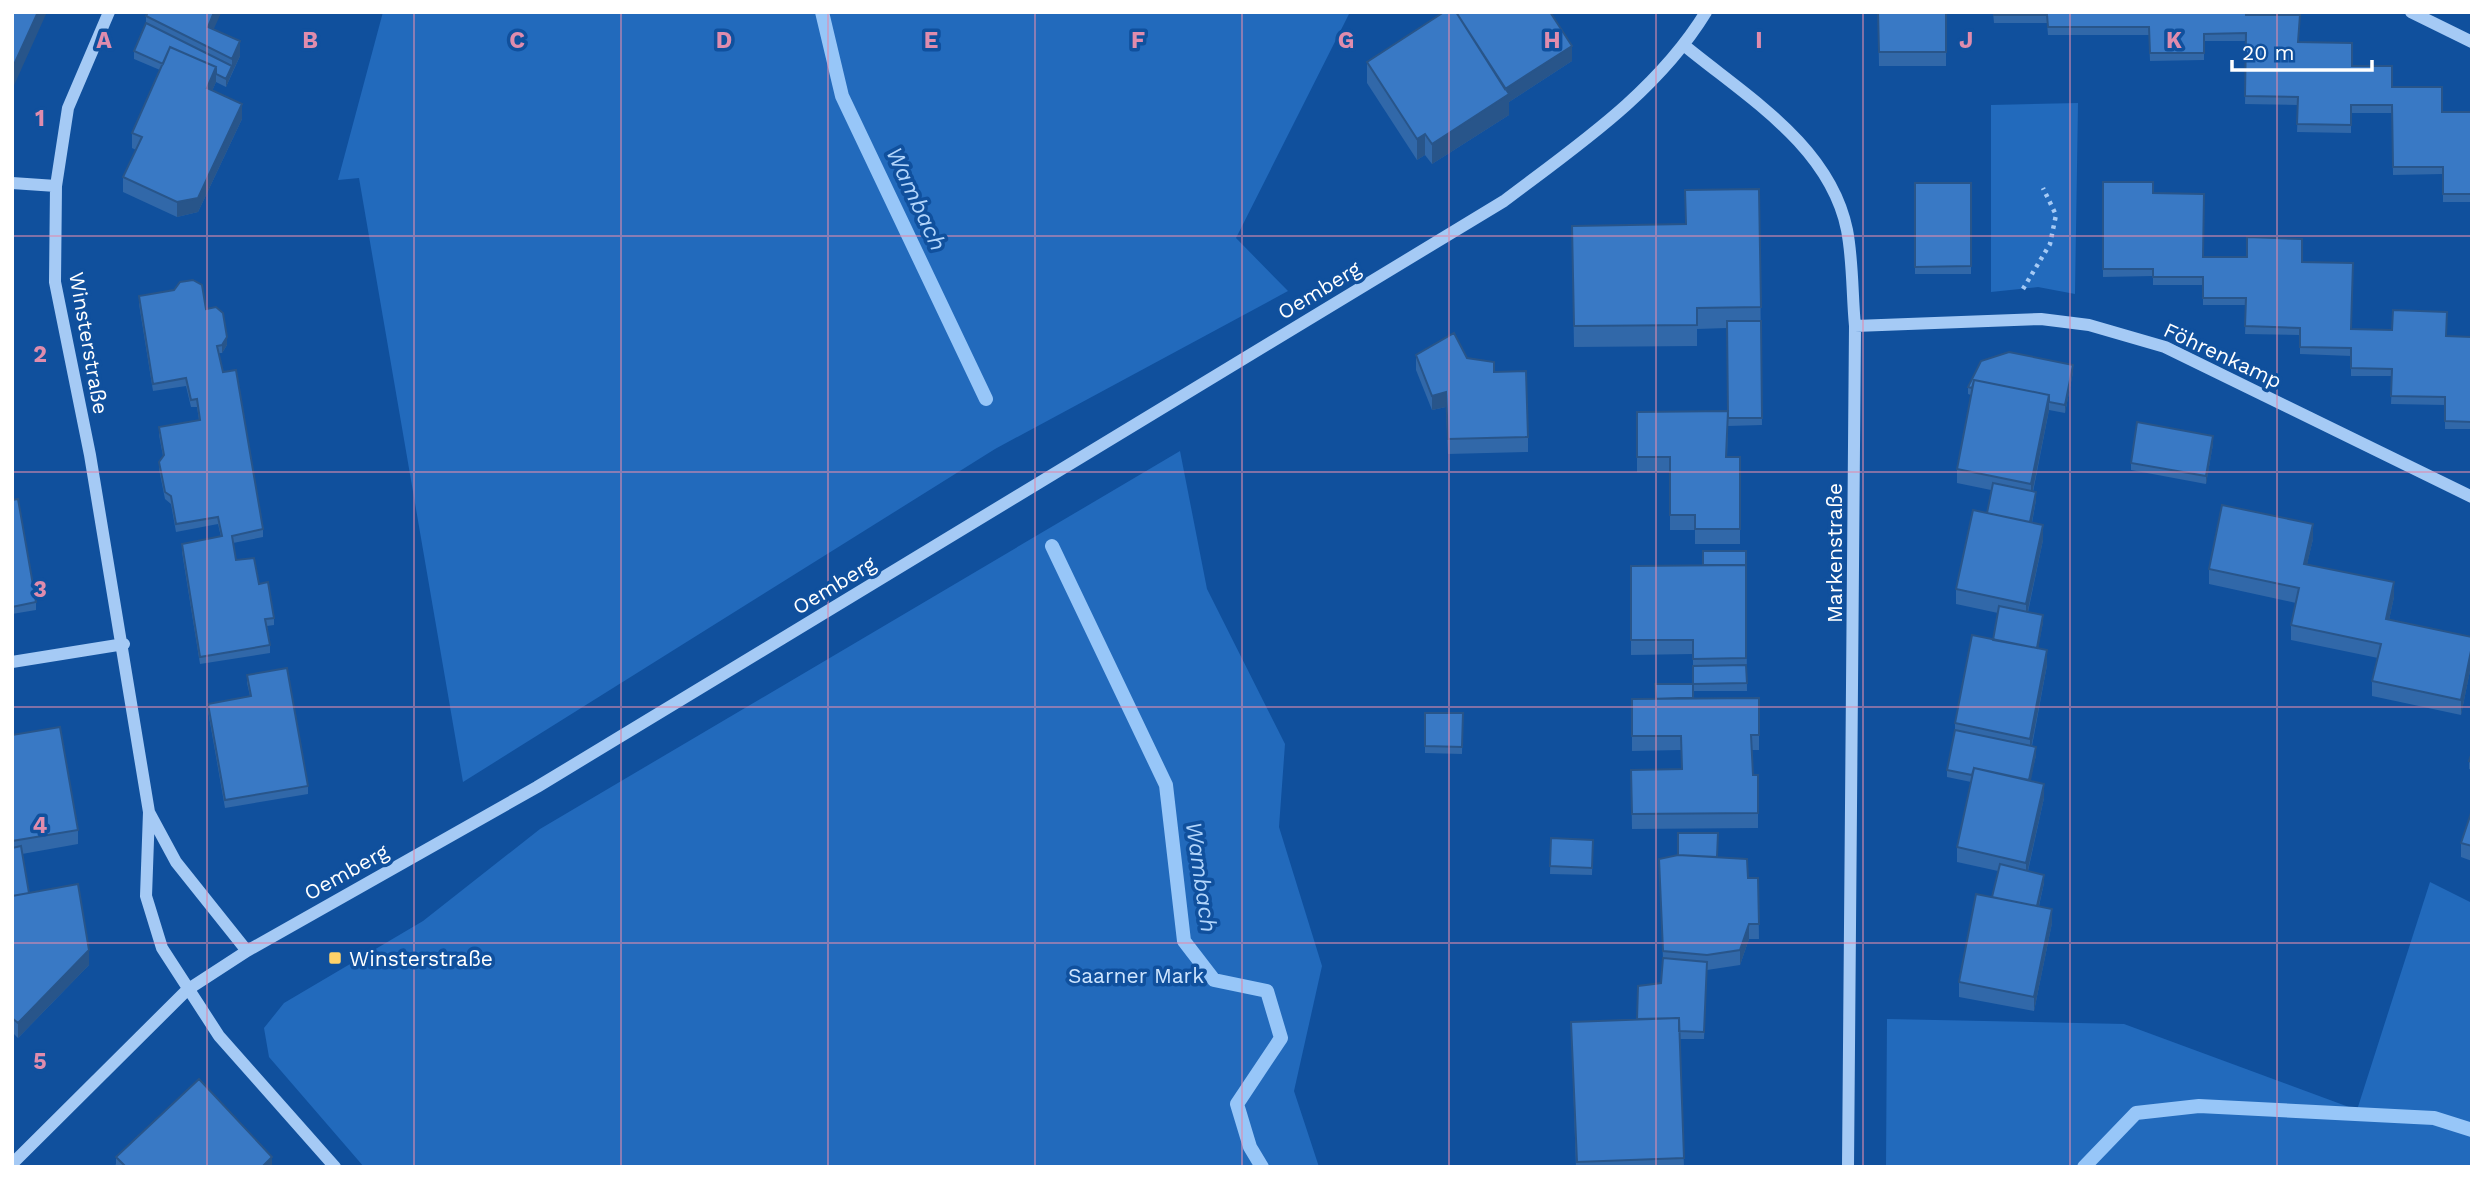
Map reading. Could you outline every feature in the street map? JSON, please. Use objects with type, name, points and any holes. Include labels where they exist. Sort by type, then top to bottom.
[{"type":"street","name":"Winsterstraße","points":[[109,12],[68,108],[56,186],[55,282],[124,644],[149,812],[146,896],[162,948],[219,1036],[335,1167]]},
{"type":"street","points":[[1685,46],[1706,12]]},
{"type":"street","points":[[2411,12],[2472,42]]},
{"type":"street","name":"Markenstraße","points":[[1685,46],[1791,133],[1829,178],[1847,230],[1854,326],[1848,1167]]},
{"type":"street","name":"Oemberg","points":[[12,1164],[187,990],[247,951],[537,788],[1504,201],[1613,119],[1685,46]]},
{"type":"street","points":[[12,183],[56,186]]},
{"type":"street","name":"Föhrenkamp","points":[[1854,326],[2041,319],[2089,325],[2165,347],[2472,498]]},
{"type":"street","points":[[12,662],[124,644]]},
{"type":"street","name":"Winsterstraße","points":[[149,812],[176,862],[247,951]]},
{"type":"path","points":[[2006,320],[2050,244],[2056,215],[2043,188]]},
{"type":"green space","points":[[383,12],[1350,12],[1236,238],[1288,291],[995,449],[463,782],[359,178],[338,180]]},
{"type":"green space","points":[[2078,103],[2075,294],[2038,287],[1991,292],[1991,105]]},
{"type":"green space","name":"Saarner Mark","points":[[1180,451],[1207,589],[1285,744],[1279,827],[1322,966],[1294,1091],[1319,1167],[364,1167],[269,1057],[264,1028],[284,1003],[423,921],[540,829]]},
{"type":"green space","points":[[2430,882],[2472,903],[2472,1167],[1886,1167],[1887,1019],[2124,1024],[2357,1110]]},
{"type":"building","points":[[12,12],[38,12],[12,69]]},
{"type":"building","points":[[148,12],[214,12],[208,27],[240,41],[232,59],[146,16]]},
{"type":"building","points":[[1444,12],[1456,12],[1509,94],[1432,144],[1425,134],[1417,139],[1367,62]]},
{"type":"building","points":[[1456,12],[1550,12],[1572,46],[1505,89]]},
{"type":"building","points":[[1878,12],[1946,12],[1946,52],[1879,52]]},
{"type":"building","points":[[1994,12],[2246,12],[2246,15],[2300,15],[2298,42],[2352,43],[2352,66],[2392,66],[2392,87],[2442,87],[2442,112],[2472,112],[2472,194],[2443,194],[2443,167],[2393,167],[2392,105],[2351,105],[2351,125],[2297,124],[2298,97],[2245,96],[2246,33],[2204,34],[2204,53],[2150,53],[2149,27],[2048,27],[2047,15],[1994,15]]},
{"type":"building","points":[[146,23],[232,66],[226,79],[216,74],[216,67],[170,47],[163,64],[134,51]]},
{"type":"building","points":[[170,47],[216,67],[207,88],[242,104],[198,198],[177,202],[123,177],[142,137],[132,133]]},
{"type":"building","points":[[2103,182],[2153,182],[2153,193],[2204,194],[2203,257],[2247,257],[2247,237],[2302,239],[2302,262],[2353,263],[2351,329],[2392,330],[2393,310],[2447,312],[2446,336],[2472,337],[2472,422],[2445,421],[2445,397],[2391,396],[2392,369],[2351,368],[2351,348],[2300,347],[2300,328],[2245,326],[2246,298],[2203,298],[2203,277],[2153,277],[2153,269],[2103,269]]},
{"type":"building","points":[[1915,183],[1971,183],[1971,266],[1915,267]]},
{"type":"building","points":[[1759,189],[1761,307],[1697,308],[1697,325],[1574,326],[1572,226],[1686,224],[1685,190]]},
{"type":"building","points":[[193,280],[202,285],[206,309],[216,307],[223,313],[227,337],[222,345],[217,346],[223,372],[236,370],[263,529],[232,536],[236,560],[254,558],[259,584],[268,582],[274,618],[265,619],[270,645],[200,657],[182,544],[222,536],[218,517],[176,524],[171,496],[165,492],[159,462],[164,455],[159,427],[200,420],[197,399],[191,400],[186,378],[153,384],[139,296],[174,290],[180,282]]},
{"type":"building","points":[[1727,321],[1761,321],[1762,418],[1728,418]]},
{"type":"building","points":[[1454,333],[1467,358],[1494,362],[1494,372],[1526,371],[1528,437],[1448,439],[1446,392],[1432,396],[1416,355]]},
{"type":"building","points":[[2009,352],[2073,365],[2065,405],[2049,402],[2049,395],[1974,380],[1972,388],[1968,387],[1981,361]]},
{"type":"building","points":[[1974,380],[2049,395],[2031,484],[1957,469]]},
{"type":"building","points":[[1728,411],[1726,457],[1740,457],[1740,529],[1695,529],[1695,515],[1670,515],[1670,457],[1637,457],[1637,412]]},
{"type":"building","points":[[2137,422],[2213,436],[2206,476],[2131,463]]},
{"type":"building","points":[[1993,483],[2036,492],[2030,522],[1987,513]]},
{"type":"building","points":[[18,499],[36,602],[12,607],[12,500]]},
{"type":"building","points":[[2222,505],[2313,524],[2304,564],[2394,582],[2386,619],[2472,637],[2461,700],[2372,681],[2381,644],[2291,625],[2299,588],[2209,569]]},
{"type":"building","points":[[1973,510],[2043,525],[2026,604],[1956,589]]},
{"type":"building","points":[[1703,551],[1746,551],[1746,565],[1703,565]]},
{"type":"building","points":[[1746,565],[1746,658],[1693,659],[1693,640],[1631,640],[1631,566]]},
{"type":"building","points":[[1999,606],[2043,615],[2037,648],[1993,640]]},
{"type":"building","points":[[1972,635],[2047,650],[2030,739],[1955,723]]},
{"type":"building","points":[[1746,665],[1747,683],[1693,684],[1693,666]]},
{"type":"building","points":[[287,668],[308,786],[225,800],[208,704],[251,696],[247,675]]},
{"type":"building","points":[[1655,684],[1693,684],[1693,698],[1656,699]]},
{"type":"building","points":[[1759,698],[1759,735],[1751,735],[1753,775],[1758,775],[1758,813],[1632,814],[1631,770],[1682,769],[1681,736],[1632,736],[1632,699]]},
{"type":"building","points":[[1425,713],[1463,713],[1462,747],[1425,746]]},
{"type":"building","points":[[60,727],[78,830],[12,841],[12,735]]},
{"type":"building","points":[[1955,730],[2036,747],[2029,780],[1974,768],[1972,775],[1947,770]]},
{"type":"building","points":[[1974,768],[2044,784],[2026,863],[1957,847]]},
{"type":"building","points":[[2472,810],[2472,846],[2461,843]]},
{"type":"building","points":[[1678,833],[1718,833],[1717,857],[1678,855]]},
{"type":"building","points":[[1551,838],[1593,840],[1592,868],[1550,866]]},
{"type":"building","points":[[21,846],[29,893],[12,896],[12,848]]},
{"type":"building","points":[[1678,855],[1747,859],[1748,878],[1758,878],[1759,924],[1749,924],[1740,950],[1707,955],[1663,951],[1659,859]]},
{"type":"building","points":[[2000,864],[2044,875],[2037,906],[1992,897]]},
{"type":"building","points":[[78,884],[89,950],[18,1023],[12,1018],[12,896]]},
{"type":"building","points":[[1976,894],[2052,909],[2034,997],[1959,982]]},
{"type":"building","points":[[1663,958],[1707,962],[1704,1032],[1679,1031],[1679,1018],[1637,1019],[1638,986],[1661,983]]},
{"type":"building","points":[[1679,1018],[1684,1158],[1577,1162],[1571,1022]]},
{"type":"building","points":[[199,1079],[272,1157],[262,1167],[126,1167],[116,1157]]},
{"type":"waterway","name":"Wambach","points":[[822,12],[842,96],[986,399]]},
{"type":"waterway","name":"Wambach","points":[[1052,546],[1166,785],[1184,941],[1214,980],[1267,991],[1281,1038],[1237,1104],[1250,1147],[1262,1167]]},
{"type":"waterway","points":[[2084,1167],[2136,1113],[2199,1106],[2434,1118],[2472,1130]]},
{"type":"place","name":"Winsterstraße","points":[[335,958]]}]
